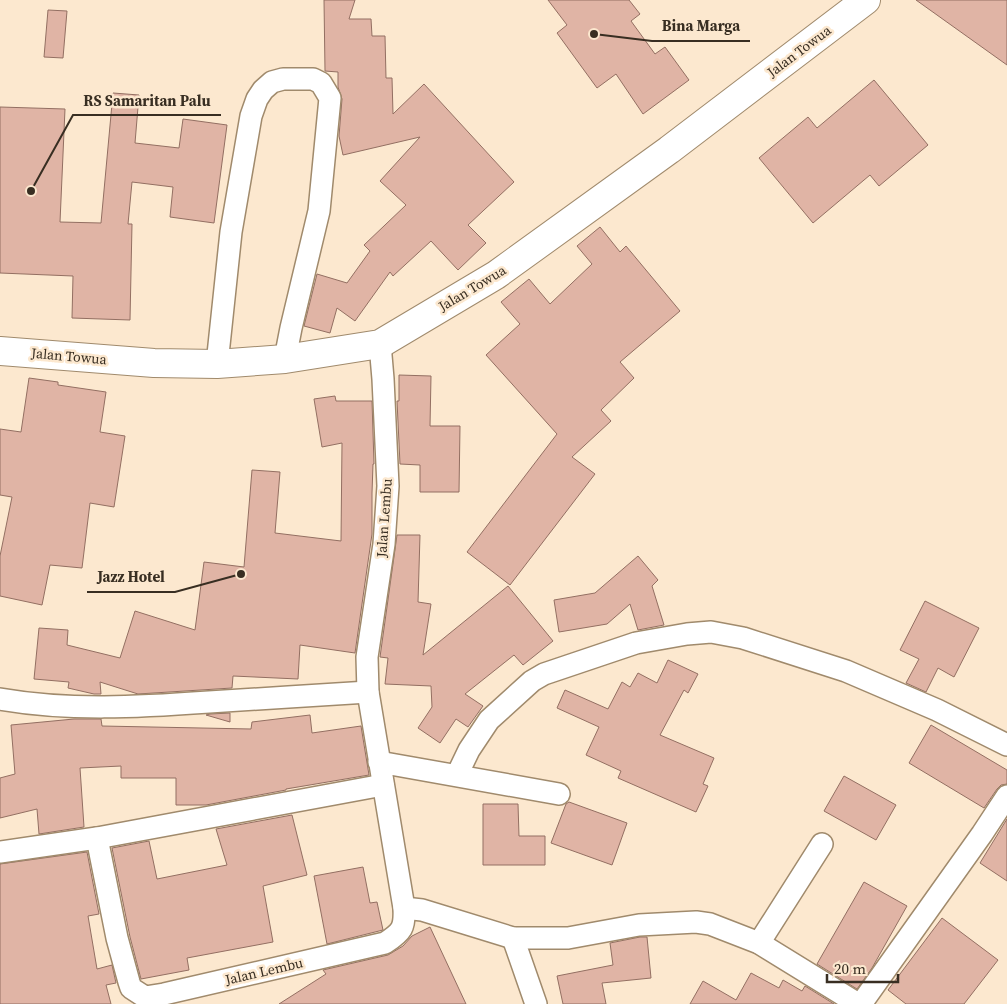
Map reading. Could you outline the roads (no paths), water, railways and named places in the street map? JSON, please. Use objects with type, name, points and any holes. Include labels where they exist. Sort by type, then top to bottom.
[{"type":"main road","name":"Jalan Towua","points":[[0,351],[154,363],[217,364],[285,359],[380,344],[496,275],[669,150],[866,0]]},
{"type":"street","points":[[217,364],[231,232],[251,116],[257,99],[272,82],[282,79],[313,79],[321,83],[330,98],[324,168],[319,212],[285,359]]},
{"type":"street","name":"Jalan Lembu","points":[[97,838],[117,938],[129,982],[131,988],[145,997],[385,943],[399,934],[404,922],[404,908],[368,692],[368,657],[384,544],[388,486],[380,344]]},
{"type":"street","points":[[457,776],[469,750],[490,720],[532,681],[544,674],[636,643],[711,632],[737,636],[846,671],[945,714],[1007,745]]},
{"type":"street","points":[[0,699],[24,703],[86,707],[157,706],[368,692]]},
{"type":"street","points":[[380,762],[559,794]]},
{"type":"street","points":[[0,852],[97,838],[383,785]]},
{"type":"street","points":[[404,908],[422,910],[513,938],[568,938],[639,925],[696,922],[710,924],[759,943],[859,1004],[982,834],[1007,796]]},
{"type":"street","points":[[759,943],[822,844]]},
{"type":"street","points":[[513,938],[536,1004]]},
{"type":"place","name":"Bina Marga","points":[[594,34]]},
{"type":"place","name":"RS Samaritan Palu","points":[[31,191]]},
{"type":"place","name":"Jazz Hotel","points":[[241,574]]}]
